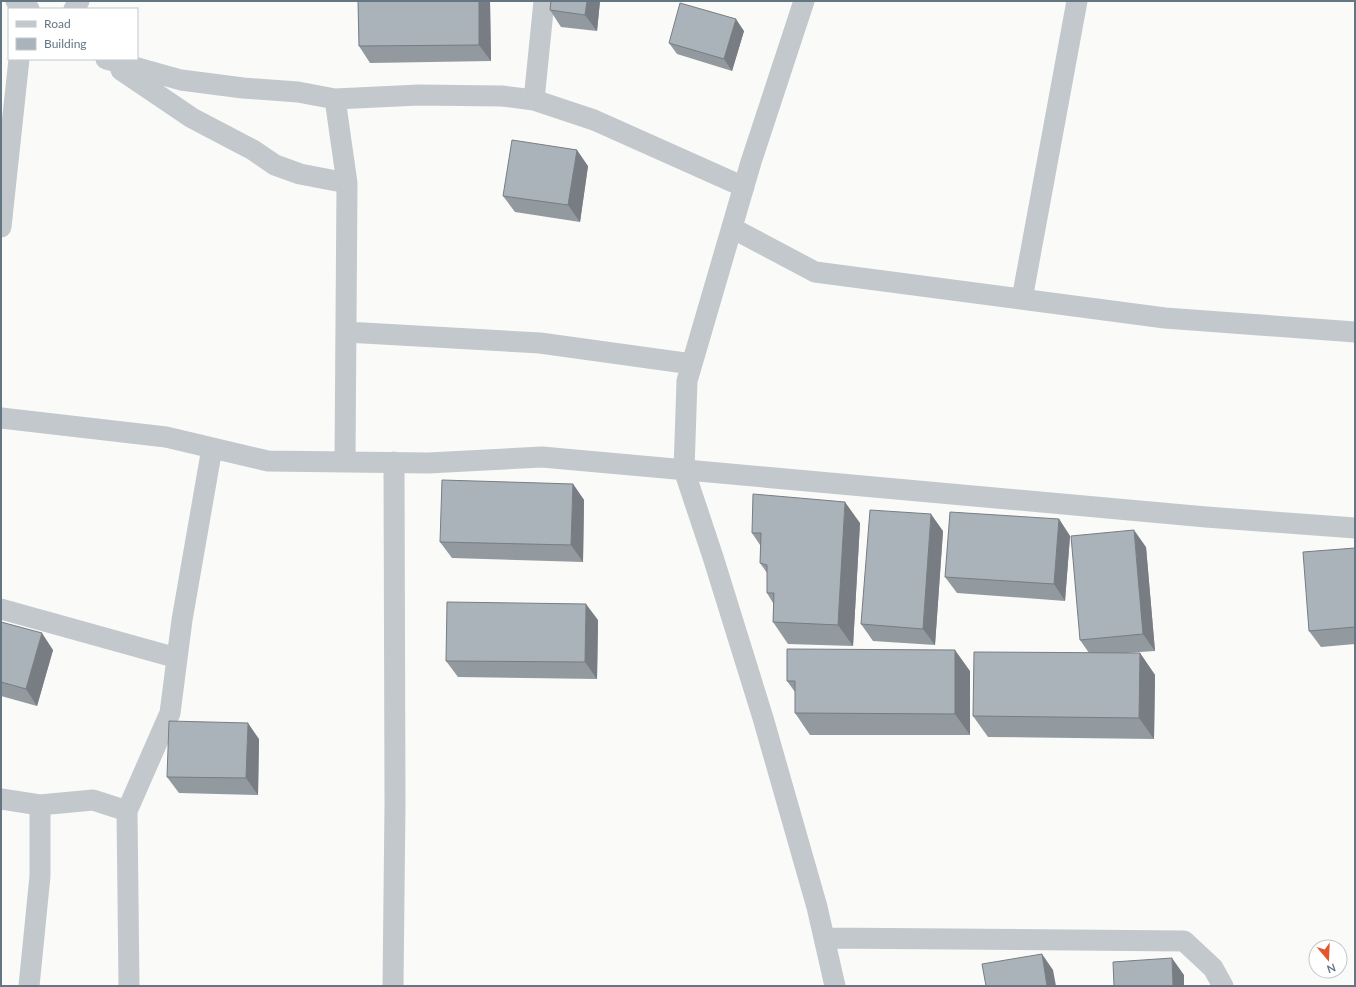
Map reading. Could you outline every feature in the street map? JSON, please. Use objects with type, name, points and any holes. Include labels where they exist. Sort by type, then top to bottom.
[{"type":"street","points":[[534,100],[544,1]]},
{"type":"street","points":[[804,1],[744,187],[687,381],[684,470],[713,556],[763,718],[817,907],[835,986]]},
{"type":"street","points":[[1022,299],[1077,1]]},
{"type":"street","points":[[1,227],[19,60]]},
{"type":"street","points":[[107,60],[181,80],[243,88],[298,92],[335,99],[426,95],[502,96],[534,100],[594,120],[744,187]]},
{"type":"street","points":[[107,60],[192,118],[253,150],[275,165],[300,174],[346,183]]},
{"type":"street","points":[[335,99],[346,183],[345,461]]},
{"type":"street","points":[[732,228],[815,272],[1166,318],[1355,332]]},
{"type":"street","points":[[346,332],[540,343],[692,364]]},
{"type":"street","points":[[1,418],[166,438],[268,461],[428,463],[542,457],[1355,528]]},
{"type":"street","points":[[129,986],[127,811],[170,713],[177,658],[212,448]]},
{"type":"street","points":[[393,986],[395,804],[394,462]]},
{"type":"street","points":[[1,609],[177,658]]},
{"type":"street","points":[[1,799],[40,805],[93,800],[127,811]]},
{"type":"street","points":[[29,986],[40,876],[40,805]]},
{"type":"street","points":[[824,938],[1184,941],[1213,977],[1223,986]]},
{"type":"building","points":[[358,1],[479,1],[479,45],[359,46]]},
{"type":"building","points":[[551,1],[587,1],[585,15],[550,10]]},
{"type":"building","points":[[680,3],[736,19],[724,59],[669,43]]},
{"type":"building","points":[[512,140],[577,150],[568,205],[503,196]]},
{"type":"building","points":[[442,480],[573,484],[571,545],[440,542]]},
{"type":"building","points":[[753,494],[845,502],[838,625],[773,622],[774,593],[767,593],[767,565],[760,563],[761,533],[752,533]]},
{"type":"building","points":[[870,510],[931,514],[923,629],[861,624]]},
{"type":"building","points":[[950,512],[1059,519],[1054,584],[945,577]]},
{"type":"building","points":[[1134,530],[1143,634],[1080,640],[1071,536]]},
{"type":"building","points":[[1355,548],[1355,627],[1309,631],[1303,552]]},
{"type":"building","points":[[447,602],[586,604],[585,662],[446,661]]},
{"type":"building","points":[[1,622],[42,633],[26,689],[1,682]]},
{"type":"building","points":[[787,649],[955,650],[955,714],[795,713],[795,681],[787,681]]},
{"type":"building","points":[[974,652],[1140,653],[1139,718],[973,716]]},
{"type":"building","points":[[169,721],[248,723],[246,778],[167,777]]},
{"type":"building","points":[[1042,954],[1047,986],[986,986],[982,964]]},
{"type":"building","points":[[1172,958],[1173,986],[1114,986],[1113,962]]}]
